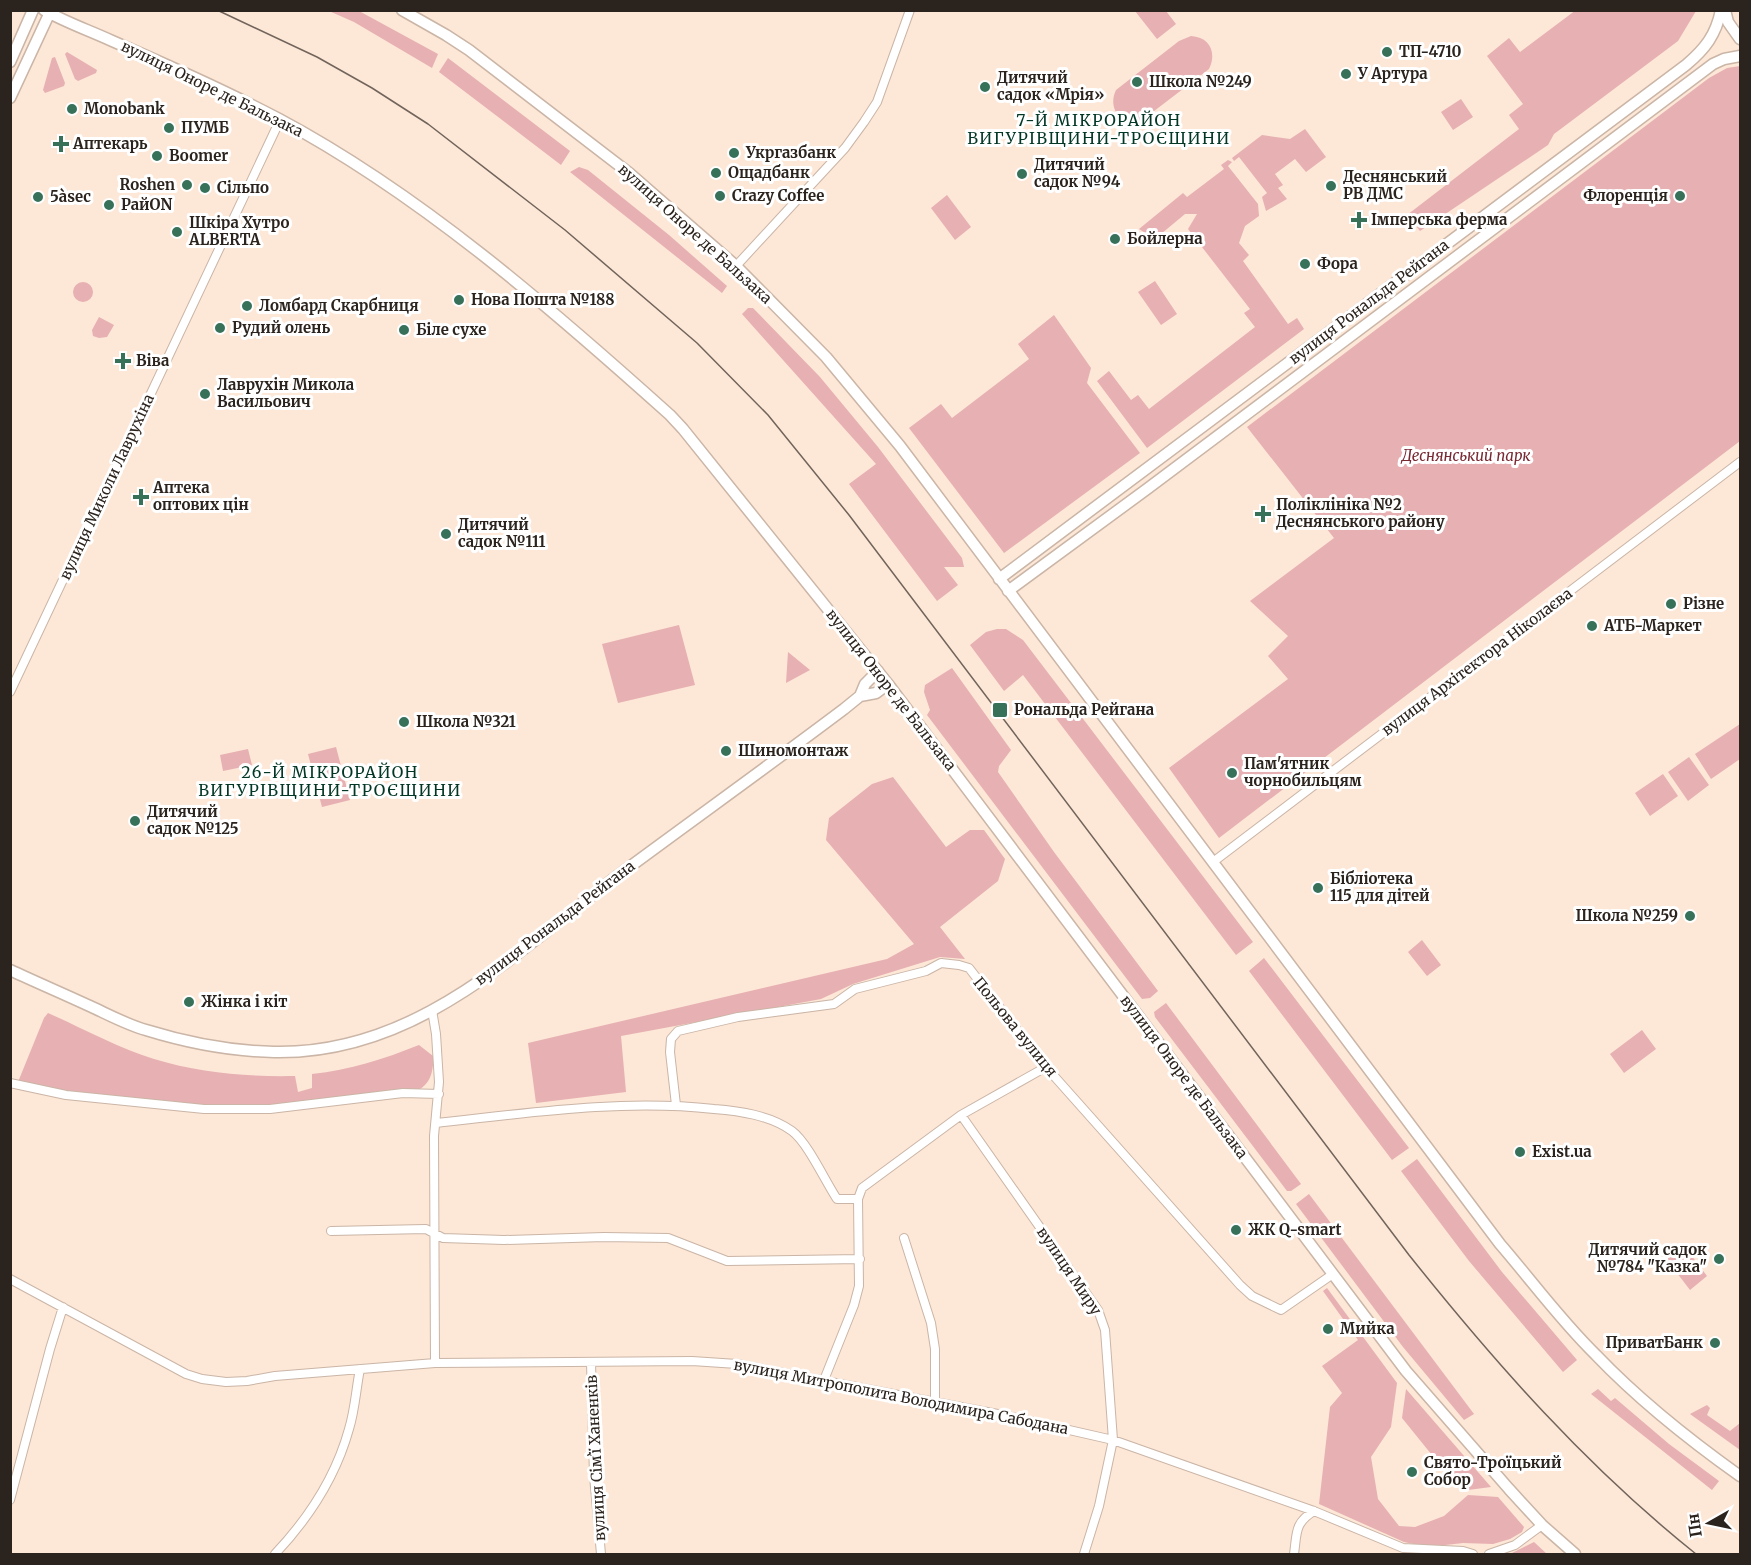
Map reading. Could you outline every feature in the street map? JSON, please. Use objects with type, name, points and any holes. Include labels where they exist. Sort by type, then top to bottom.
[{"type":"main road","points":[[10,62],[33,10]]},
{"type":"main road","name":"вулиця Оноре де Бальзака","points":[[402,10],[469,50],[629,173],[736,266],[826,357],[900,446],[1500,1244],[1579,1338],[1642,1401],[1692,1442],[1740,1476]]},
{"type":"main road","points":[[1723,10],[1740,39]]},
{"type":"main road","name":"вулиця Рональда Рейгана","points":[[999,579],[1686,65],[1711,40],[1723,10]]},
{"type":"main road","points":[[10,98],[48,12]]},
{"type":"main road","name":"вулиця Оноре де Бальзака","points":[[48,12],[175,69],[280,120],[371,174],[448,229],[602,355],[670,416],[878,671],[1406,1371],[1542,1525],[1575,1554]]},
{"type":"main road","name":"вулиця Рональда Рейгана","points":[[1008,591],[1148,489],[1713,64],[1740,56]]},
{"type":"main road","name":"вулиця Рональда Рейгана","points":[[860,696],[865,684],[878,671]]},
{"type":"main road","name":"вулиця Рональда Рейгана","points":[[10,970],[139,1028],[218,1048],[275,1052],[327,1048],[357,1042],[398,1028],[432,1010],[515,956],[615,878],[860,696],[876,693],[888,684]]},
{"type":"street","points":[[736,266],[844,148],[864,122],[877,102],[910,10]]},
{"type":"street","name":"вулиця Миколи Лаврухіна","points":[[10,692],[280,120]]},
{"type":"street","name":"вулиця Архітектора Ніколаєва","points":[[1213,862],[1740,462]]},
{"type":"street","name":"Польова вулиця","points":[[676,1105],[669,1052],[671,1039],[678,1031],[738,1017],[834,1004],[855,989],[926,971],[941,963],[960,965],[969,968],[1046,1066],[1252,1296],[1281,1310],[1333,1274]]},
{"type":"street","points":[[432,1010],[436,1034],[439,1094],[434,1136],[435,1363]]},
{"type":"street","points":[[824,1380],[854,1305],[859,1286],[858,1199],[862,1188],[961,1115],[1046,1066]]},
{"type":"street","points":[[10,1083],[66,1095],[204,1109],[270,1109],[403,1093],[439,1094]]},
{"type":"street","points":[[436,1123],[600,1105],[676,1105],[736,1111],[756,1116],[792,1131],[801,1139],[837,1199],[858,1199]]},
{"type":"street","name":"вулиця Миру","points":[[961,1115],[1098,1310],[1105,1330],[1113,1440],[1099,1506],[1084,1554]]},
{"type":"street","points":[[331,1231],[426,1229],[443,1238],[504,1240],[668,1238],[727,1261],[860,1259]]},
{"type":"street","points":[[904,1238],[931,1323],[935,1349],[935,1402]]},
{"type":"street","name":"вулиця Митрополита Володимира Сабодана","points":[[10,1279],[186,1374],[202,1379],[226,1382],[246,1381],[275,1376],[435,1363],[692,1361],[737,1364],[935,1402],[1113,1440],[1314,1511],[1403,1548],[1436,1553],[1463,1551],[1473,1554]]},
{"type":"street","points":[[10,1500],[63,1307]]},
{"type":"street","name":"вулиця Сімʼї Ханенків","points":[[591,1362],[594,1476],[601,1554]]},
{"type":"street","points":[[279,1553],[316,1502],[336,1467],[350,1428],[360,1370]]},
{"type":"street","points":[[1294,1554],[1298,1525],[1304,1517],[1314,1511]]},
{"type":"street","points":[[1489,1554],[1515,1545],[1542,1525]]},
{"type":"green space","points":[[1576,10],[1696,11],[1678,41],[1554,134],[1548,145],[1420,231],[1407,215],[1519,129],[1509,115],[1523,104],[1487,56],[1509,38],[1520,52]]},
{"type":"green space","points":[[329,11],[359,11],[438,54],[432,68],[354,22]]},
{"type":"green space","points":[[1135,11],[1166,11],[1176,24],[1157,39]]},
{"type":"green space","points":[[1191,36],[1203,39],[1210,47],[1212,57],[1209,69],[1145,118],[1131,121],[1119,116],[1114,105],[1116,90],[1179,41]]},
{"type":"green space","points":[[67,52],[97,70],[96,73],[78,81],[75,79],[65,54]]},
{"type":"green space","points":[[55,57],[65,83],[64,86],[45,93],[43,90],[52,58]]},
{"type":"green space","points":[[448,58],[570,151],[561,165],[439,72]]},
{"type":"green space","name":"Деснянський парк","points":[[1740,66],[1740,441],[1219,838],[1169,768],[1288,679],[1268,656],[1288,636],[1250,601],[1334,538],[1247,427],[1709,78],[1727,68]]},
{"type":"green space","points":[[1461,99],[1473,117],[1453,130],[1441,112]]},
{"type":"green space","points":[[1305,129],[1326,157],[1306,172],[1295,159],[1275,174],[1283,185],[1278,188],[1287,199],[1266,211],[1262,197],[1267,193],[1239,157],[1234,161],[1232,158],[1262,135],[1290,139]]},
{"type":"green space","points":[[1228,160],[1232,162],[1228,166],[1258,204],[1259,216],[1245,226],[1239,243],[1249,255],[1243,261],[1288,324],[1297,318],[1304,329],[1147,448],[1097,381],[1109,371],[1131,400],[1138,395],[1149,409],[1255,327],[1244,313],[1250,309],[1188,229],[1197,214],[1185,214],[1155,239],[1139,229],[1183,193],[1187,197],[1224,169],[1221,165]]},
{"type":"green space","points":[[579,167],[588,170],[669,235],[727,286],[722,293],[570,172]]},
{"type":"green space","points":[[947,195],[971,227],[955,240],[931,208]]},
{"type":"green space","points":[[1155,281],[1177,314],[1161,325],[1138,292]]},
{"type":"green space","points":[[79,282],[87,282],[93,288],[93,296],[87,302],[79,302],[73,296],[73,288]]},
{"type":"green space","points":[[748,308],[753,308],[820,377],[878,447],[962,558],[964,567],[944,567],[958,585],[937,601],[849,484],[876,464],[742,314]]},
{"type":"green space","points":[[1054,315],[1091,368],[1087,383],[1140,453],[1004,553],[909,428],[941,404],[952,418],[1029,359],[1018,344]]},
{"type":"green space","points":[[99,317],[114,325],[107,337],[93,336],[92,330]]},
{"type":"green space","points":[[679,625],[695,685],[618,703],[602,644]]},
{"type":"green space","points":[[1006,629],[1023,640],[1253,942],[1236,955],[1023,675],[1004,691],[970,645],[986,632]]},
{"type":"green space","points":[[788,652],[810,670],[786,683]]},
{"type":"green space","points":[[952,668],[1011,750],[999,766],[998,772],[1054,852],[1158,991],[1150,998],[1142,999],[927,715],[930,710],[924,692],[925,685]]},
{"type":"green space","points":[[1740,724],[1740,759],[1711,779],[1695,754]]},
{"type":"green space","points":[[336,747],[350,800],[322,807],[308,754]]},
{"type":"green space","points":[[248,749],[252,765],[223,771],[220,755]]},
{"type":"green space","points":[[1689,757],[1709,785],[1688,801],[1668,772]]},
{"type":"green space","points":[[1663,774],[1678,796],[1650,816],[1635,793]]},
{"type":"green space","points":[[893,777],[946,847],[970,830],[984,830],[1005,859],[998,881],[940,927],[965,959],[940,957],[853,984],[821,999],[621,1036],[626,1092],[536,1103],[528,1043],[887,959],[914,944],[826,840],[829,818],[872,784]]},
{"type":"green space","points":[[1422,940],[1441,965],[1427,976],[1408,952]]},
{"type":"green space","points":[[1264,958],[1409,1148],[1392,1160],[1249,971]]},
{"type":"green space","points":[[1166,1003],[1301,1184],[1287,1191],[1155,1017],[1154,1012]]},
{"type":"green space","points":[[48,1013],[100,1038],[171,1064],[224,1073],[295,1076],[298,1092],[312,1088],[312,1074],[367,1063],[419,1045],[433,1056],[433,1066],[429,1080],[418,1090],[269,1107],[204,1107],[66,1093],[18,1082]]},
{"type":"green space","points":[[1642,1030],[1656,1049],[1624,1073],[1610,1054]]},
{"type":"green space","points":[[1417,1159],[1502,1272],[1577,1360],[1563,1372],[1469,1261],[1401,1171]]},
{"type":"green space","points":[[1309,1194],[1474,1414],[1464,1420],[1403,1347],[1296,1204]]},
{"type":"green space","points":[[1682,1243],[1707,1276],[1690,1290],[1664,1256]]},
{"type":"green space","points":[[1327,1288],[1397,1383],[1391,1427],[1371,1457],[1378,1499],[1399,1526],[1415,1527],[1444,1516],[1468,1495],[1498,1497],[1524,1527],[1522,1532],[1510,1539],[1493,1544],[1463,1543],[1428,1547],[1404,1542],[1319,1504],[1330,1407],[1342,1393],[1322,1366],[1358,1340],[1323,1291]]},
{"type":"green space","points":[[1406,1389],[1491,1487],[1468,1490],[1453,1481],[1402,1418]]},
{"type":"green space","points":[[1598,1389],[1611,1401],[1615,1398],[1669,1444],[1719,1481],[1712,1490],[1591,1394]]},
{"type":"green space","points":[[1707,1405],[1710,1408],[1707,1415],[1730,1431],[1740,1423],[1740,1450],[1690,1414]]},
{"type":"green space","points":[[1534,1542],[1547,1554],[1510,1554]]},
{"type":"tram line","points":[[217,10],[317,57],[372,88],[428,124],[565,230],[697,343],[768,415],[849,515],[1442,1296],[1509,1375],[1580,1450],[1656,1521],[1696,1554]]},
{"type":"place","name":"ТП-4710","points":[[1387,52]]},
{"type":"place","name":"У Артура","points":[[1346,74]]},
{"type":"place","name":"Школа №249","points":[[1137,82]]},
{"type":"place","name":"Дитячий садок «Мрія»","points":[[985,87]]},
{"type":"place","name":"Monobank","points":[[72,109]]},
{"type":"place","name":"ПУМБ","points":[[169,128]]},
{"type":"place","name":"Аптекарь","points":[[61,144]]},
{"type":"place","name":"Укргазбанк","points":[[734,153]]},
{"type":"place","name":"Boomer","points":[[157,156]]},
{"type":"place","name":"Ощадбанк","points":[[716,173]]},
{"type":"place","name":"Дитячий садок №94","points":[[1022,174]]},
{"type":"place","name":"Roshen","points":[[187,185]]},
{"type":"place","name":"Деснянський РВ ДМС","points":[[1331,186]]},
{"type":"place","name":"Сільпо","points":[[205,188]]},
{"type":"place","name":"Crazy Coffee","points":[[720,196]]},
{"type":"place","name":"Флоренція","points":[[1680,196]]},
{"type":"place","name":"5àsec","points":[[38,197]]},
{"type":"place","name":"РайON","points":[[109,205]]},
{"type":"place","name":"Імперська ферма","points":[[1359,220]]},
{"type":"place","name":"Шкіра Хутро ALBERTA","points":[[177,232]]},
{"type":"place","name":"Бойлерна","points":[[1115,239]]},
{"type":"place","name":"Фора","points":[[1305,264]]},
{"type":"place","name":"Нова Пошта №188","points":[[459,300]]},
{"type":"place","name":"Ломбард Скарбниця","points":[[247,306]]},
{"type":"place","name":"Рудий олень","points":[[220,328]]},
{"type":"place","name":"Біле сухе","points":[[404,330]]},
{"type":"place","name":"Віва","points":[[123,361]]},
{"type":"place","name":"Лаврухін Микола Васильович","points":[[205,394]]},
{"type":"place","name":"Аптека оптових цін","points":[[141,497]]},
{"type":"place","name":"Поліклініка №2 Деснянського району","points":[[1263,514]]},
{"type":"place","name":"Дитячий садок №111","points":[[446,534]]},
{"type":"place","name":"Різне","points":[[1671,604]]},
{"type":"place","name":"АТБ-Маркет","points":[[1592,626]]},
{"type":"place","name":"Рональда Рейгана","points":[[1000,710]]},
{"type":"place","name":"Школа №321","points":[[404,722]]},
{"type":"place","name":"Шиномонтаж","points":[[726,751]]},
{"type":"place","name":"Пам'ятник чорнобильцям","points":[[1232,773]]},
{"type":"place","name":"Дитячий садок №125","points":[[135,821]]},
{"type":"place","name":"Бібліотека 115 для дітей","points":[[1318,888]]},
{"type":"place","name":"Школа №259","points":[[1690,916]]},
{"type":"place","name":"Жінка і кіт","points":[[189,1002]]},
{"type":"place","name":"Exist.ua","points":[[1520,1152]]},
{"type":"place","name":"ЖК Q-smart","points":[[1236,1230]]},
{"type":"place","name":"Дитячий садок №784 \"Казка\"","points":[[1719,1259]]},
{"type":"place","name":"Мийка","points":[[1328,1329]]},
{"type":"place","name":"ПриватБанк","points":[[1715,1343]]},
{"type":"place","name":"Свято-Троїцький Собор","points":[[1412,1472]]},
{"type":"district","name":"7-Й МІКРОРАЙОН ВИГУРІВЩИНИ-ТРОЄЩИНИ","points":[[1099,129]]},
{"type":"district","name":"26-Й МІКРОРАЙОН ВИГУРІВЩИНИ-ТРОЄЩИНИ","points":[[330,781]]}]
